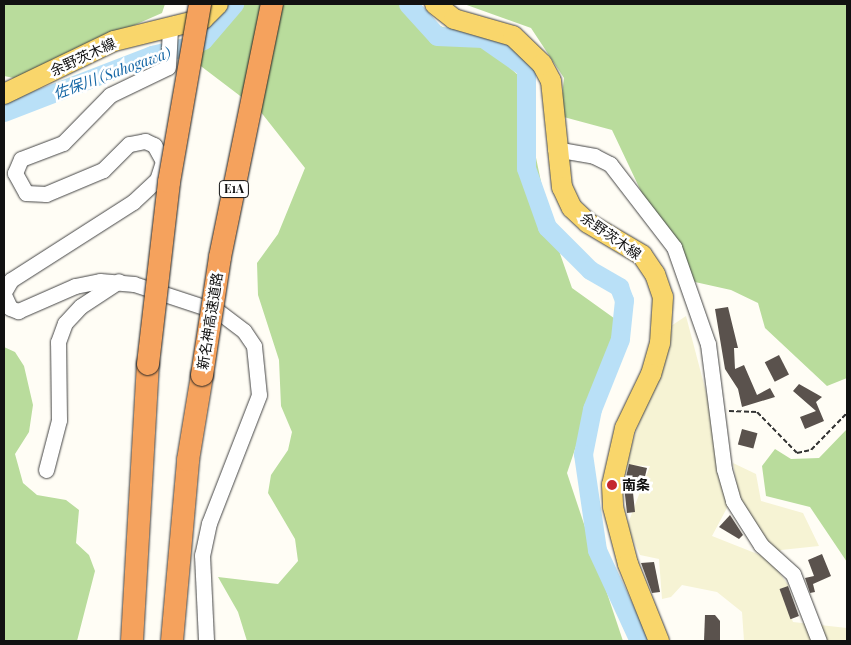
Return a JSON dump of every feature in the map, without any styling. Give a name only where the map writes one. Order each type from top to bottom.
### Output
[{"type":"highway","points":[[132,641],[148,364],[169,182],[200,4]]},
{"type":"highway","name":"新名神高速道路","points":[[173,641],[173,613],[188,460],[220,257],[272,4]]},
{"type":"main road","name":"余野茨木線","points":[[4,94],[114,41],[171,32],[203,19],[218,4]]},
{"type":"main road","name":"余野茨木線","points":[[435,4],[454,19],[513,36],[534,53],[551,81],[555,149],[562,187],[572,208],[588,223],[642,255],[663,297],[660,343],[652,374],[625,428],[612,485],[613,507],[628,564],[659,641]]},
{"type":"street","points":[[171,32],[171,62],[161,72],[110,95],[63,143],[21,159],[16,181],[35,196],[103,170],[137,141],[154,145],[163,161],[149,190],[24,271],[4,293],[10,308],[18,311],[75,286],[119,281],[220,312],[244,331],[258,362],[255,410],[212,514],[202,555],[206,641]]},
{"type":"street","points":[[555,149],[594,156],[610,164],[674,247],[708,344],[724,469],[734,501],[761,546],[793,574],[818,641]]},
{"type":"street","points":[[46,470],[59,420],[58,342],[65,323],[81,306],[119,281]]},
{"type":"path","points":[[718,415],[737,409],[757,412],[797,453],[811,450],[847,413]]},
{"type":"shaded area","points":[[686,316],[715,426],[717,471],[728,506],[712,536],[760,555],[761,533],[739,497],[733,463],[756,474],[761,501],[803,513],[819,546],[781,550],[773,564],[789,586],[780,589],[793,622],[847,628],[847,641],[744,641],[742,612],[717,592],[682,585],[671,597],[662,599],[659,559],[640,555],[627,526],[650,466],[626,465],[668,328]]},
{"type":"green space","points":[[4,4],[165,4],[162,13],[14,78],[4,76]]},
{"type":"green space","points":[[243,4],[411,4],[438,25],[484,44],[519,76],[550,225],[572,288],[618,321],[567,473],[623,641],[247,641],[238,612],[218,577],[278,584],[298,561],[295,539],[268,493],[271,475],[288,450],[292,432],[281,406],[279,360],[258,295],[257,263],[278,234],[305,168],[260,111],[181,51],[210,43]]},
{"type":"green space","points":[[464,4],[847,4],[847,378],[827,386],[765,328],[758,303],[731,290],[695,282],[647,204],[612,130],[560,116],[564,78],[531,28]]},
{"type":"green space","points":[[4,347],[15,352],[24,366],[33,405],[29,432],[15,454],[23,483],[37,495],[66,500],[79,510],[76,543],[89,555],[95,571],[77,641],[4,641]]},
{"type":"green space","points":[[847,429],[847,562],[810,507],[766,496],[762,466],[775,449],[791,459],[819,458]]},
{"type":"building","points":[[728,307],[738,348],[734,348],[735,369],[744,365],[757,395],[770,388],[775,397],[742,407],[738,389],[725,369],[715,309]]},
{"type":"building","points":[[779,355],[789,375],[775,382],[765,362]]},
{"type":"building","points":[[799,384],[822,397],[816,402],[824,421],[805,429],[800,417],[816,411],[793,391]]},
{"type":"building","points":[[742,429],[757,433],[753,449],[738,444]]},
{"type":"building","points":[[629,464],[647,468],[643,485],[632,483],[635,512],[627,513],[624,486]]},
{"type":"building","points":[[730,515],[743,535],[739,539],[719,527]]},
{"type":"building","points":[[822,554],[831,576],[813,584],[815,592],[810,593],[805,578],[814,576],[808,560]]},
{"type":"building","points":[[654,562],[660,592],[652,593],[641,563]]},
{"type":"building","points":[[788,586],[799,616],[790,619],[780,589]]},
{"type":"building","points":[[705,615],[715,615],[720,621],[720,641],[704,641]]},
{"type":"waterway","name":"佐保川 (Sahogawa)","points":[[4,112],[152,55],[193,45],[203,40],[234,4]]},
{"type":"waterway","name":"佐保川 (Sahogawa)","points":[[408,4],[437,36],[483,38],[526,68],[526,168],[547,227],[590,270],[619,287],[624,300],[620,339],[592,409],[583,454],[597,550],[639,641]]},
{"type":"place","name":"南条","points":[[612,485]]}]
